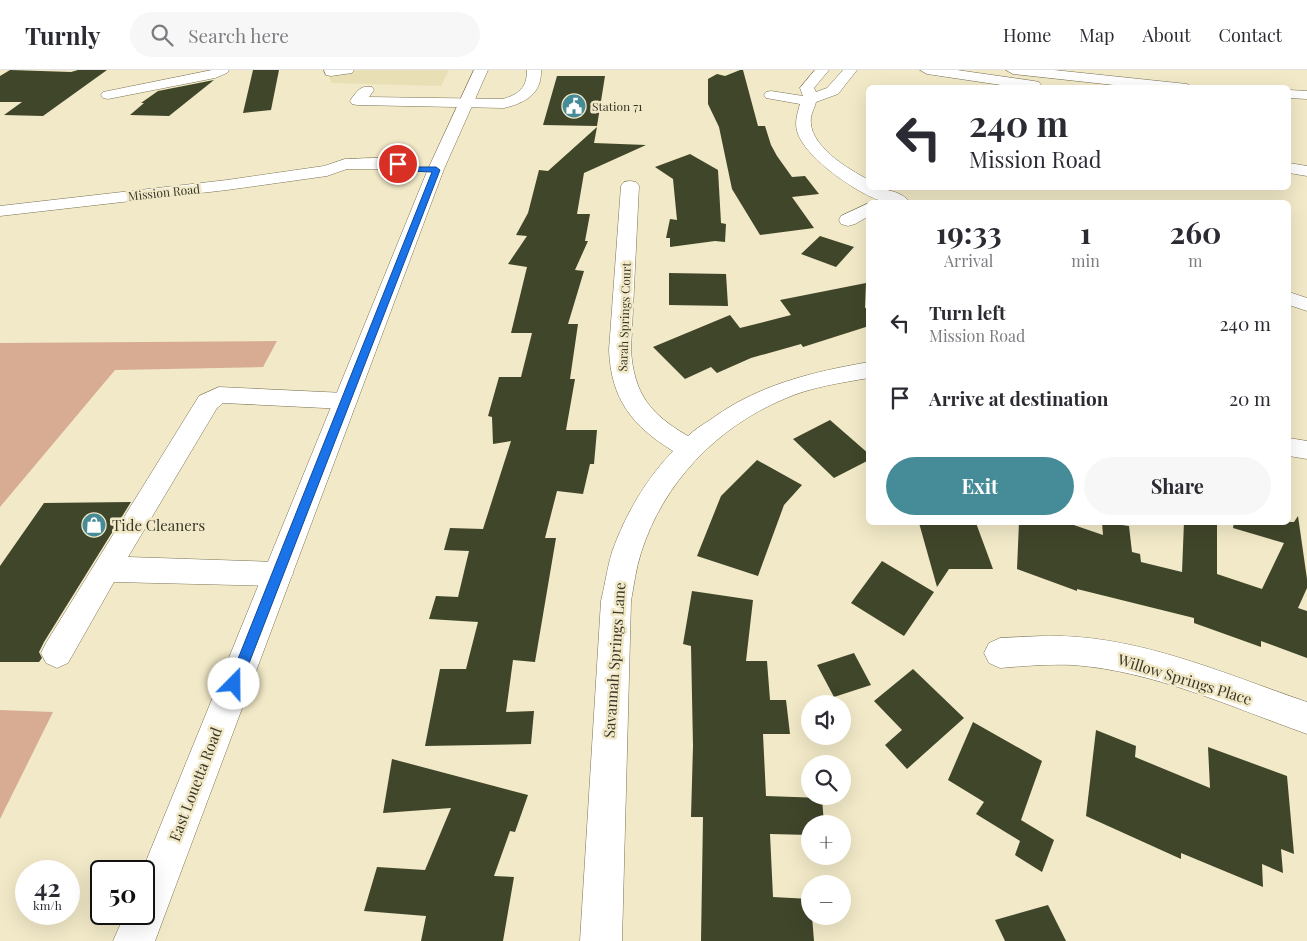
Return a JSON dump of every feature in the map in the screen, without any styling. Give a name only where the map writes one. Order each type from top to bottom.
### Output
[{"type":"street","points":[[108,94],[215,74],[222,70]]},
{"type":"street","points":[[331,70],[331,72],[347,70]]},
{"type":"street","name":"East Louetta Road","points":[[134,941],[436,170],[481,70]]},
{"type":"street","points":[[367,90],[356,101],[504,104],[521,99],[529,92],[535,76],[534,70]]},
{"type":"street","points":[[927,70],[1031,85]]},
{"type":"street","points":[[1013,70],[1158,85]]},
{"type":"street","points":[[845,75],[819,73],[806,88],[810,100],[803,117],[808,138],[813,147],[856,182],[866,188]]},
{"type":"street","points":[[771,95],[810,100],[830,93],[845,75]]},
{"type":"street","points":[[1291,94],[1307,95]]},
{"type":"street","points":[[1291,108],[1307,109]]},
{"type":"street","points":[[1291,168],[1307,171]]},
{"type":"street","name":"Mission Road","points":[[0,211],[227,185],[327,171],[340,174],[392,175],[409,169],[436,170]]},
{"type":"street","name":"Sarah Springs Court","points":[[630,186],[620,350],[621,375],[628,393],[644,418],[690,449]]},
{"type":"street","points":[[870,190],[887,200]]},
{"type":"street","points":[[848,220],[866,210]]},
{"type":"street","points":[[1291,299],[1307,305]]},
{"type":"street","name":"Savannah Springs Lane","points":[[600,941],[614,625],[618,582],[629,545],[644,507],[664,478],[690,449],[732,415],[776,393],[812,380],[866,371]]},
{"type":"street","points":[[57,653],[208,402],[218,395],[346,401]]},
{"type":"street","points":[[1291,447],[1307,450]]},
{"type":"street","points":[[106,569],[278,574]]},
{"type":"street","name":"Willow Springs Place","points":[[1000,653],[1061,650],[1124,658],[1162,668],[1307,718]]},
{"type":"shaded area","points":[[326,70],[449,70],[441,86],[332,83]]},
{"type":"shaded area","points":[[277,341],[263,367],[115,370],[0,507],[0,343]]},
{"type":"shaded area","points":[[0,710],[53,712],[0,819]]},
{"type":"building","points":[[10,70],[71,72],[78,70],[107,70],[43,116],[4,115],[22,102],[0,102],[0,76]]},
{"type":"building","points":[[253,70],[279,70],[271,110],[243,113]]},
{"type":"building","points":[[743,70],[758,126],[765,126],[777,156],[792,177],[805,176],[819,194],[792,197],[814,228],[760,235],[732,189],[719,127],[708,104],[708,79],[717,74],[725,76]]},
{"type":"building","name":"Station 71","points":[[557,76],[605,76],[597,126],[543,125]]},
{"type":"building","points":[[214,80],[169,116],[130,115],[144,103],[141,103],[158,91]]},
{"type":"building","points":[[597,127],[594,143],[646,145],[584,173],[577,214],[590,214],[585,241],[588,241],[575,270],[584,271],[568,324],[578,324],[570,379],[575,379],[566,430],[597,430],[594,464],[590,464],[583,494],[557,491],[545,538],[556,538],[535,662],[513,660],[506,712],[534,711],[531,744],[425,746],[440,669],[466,669],[478,622],[429,619],[436,596],[458,597],[469,551],[444,550],[450,528],[483,529],[511,441],[493,444],[492,417],[488,416],[499,377],[521,377],[532,333],[511,333],[527,267],[508,264],[527,236],[516,235],[528,213],[539,170],[548,171]]},
{"type":"building","points":[[690,154],[718,170],[721,223],[726,224],[725,242],[715,241],[670,247],[670,238],[666,238],[670,219],[677,220],[673,179],[655,167]]},
{"type":"building","points":[[820,236],[854,247],[836,267],[801,254]]},
{"type":"building","points":[[669,273],[726,274],[728,306],[669,305]]},
{"type":"building","points":[[866,283],[866,327],[803,347],[801,344],[751,358],[717,373],[711,367],[685,379],[653,347],[730,315],[740,328],[791,315],[780,300]]},
{"type":"building","points":[[830,420],[866,451],[866,462],[834,478],[793,439]]},
{"type":"building","points":[[757,460],[802,485],[784,505],[758,576],[697,556],[721,496]]},
{"type":"building","points":[[131,502],[44,642],[39,652],[42,658],[39,662],[0,662],[0,566],[44,503]]},
{"type":"building","points":[[1298,516],[1307,579],[1307,588],[1298,608],[1307,611],[1307,658],[1261,641],[1261,647],[1194,623],[1194,618],[1077,589],[1077,591],[1017,569],[1019,525],[1074,525],[1103,535],[1102,525],[1129,526],[1132,552],[1140,554],[1141,562],[1182,572],[1184,525],[1217,525],[1217,574],[1262,589],[1284,543],[1233,528],[1234,525],[1291,525],[1291,522],[1294,522]]},
{"type":"building","points":[[920,525],[977,525],[993,569],[949,569],[937,587]]},
{"type":"building","points":[[882,561],[934,592],[904,636],[851,603]]},
{"type":"building","points":[[692,591],[753,600],[746,661],[767,661],[770,700],[786,700],[790,734],[763,734],[766,796],[801,797],[801,805],[823,805],[823,815],[801,815],[801,835],[770,834],[773,897],[801,899],[801,925],[813,925],[814,941],[701,941],[703,817],[691,817],[693,746],[691,646],[683,644]]},
{"type":"building","points":[[854,653],[871,685],[840,695],[833,695],[817,665]]},
{"type":"building","points":[[913,669],[964,718],[907,769],[885,745],[902,730],[874,701]]},
{"type":"building","points":[[973,722],[1042,761],[1021,820],[1054,840],[1042,872],[1015,855],[1020,841],[976,814],[984,802],[948,780]]},
{"type":"building","points":[[1096,730],[1136,746],[1135,757],[1210,788],[1208,747],[1287,776],[1294,854],[1281,849],[1283,873],[1262,864],[1263,887],[1181,853],[1181,859],[1086,816]]},
{"type":"building","points":[[392,759],[528,795],[515,832],[510,831],[494,876],[514,877],[503,941],[421,941],[426,916],[364,911],[377,867],[425,870],[451,808],[383,813]]},
{"type":"building","points":[[1048,905],[1066,941],[1005,941],[995,920]]},
{"type":"place","name":"Station 71","points":[[574,106]]},
{"type":"place","name":"Tide Cleaners","points":[[94,525]]},
{"type":"route","points":[[234,684],[436,170],[409,169],[398,164]]}]
